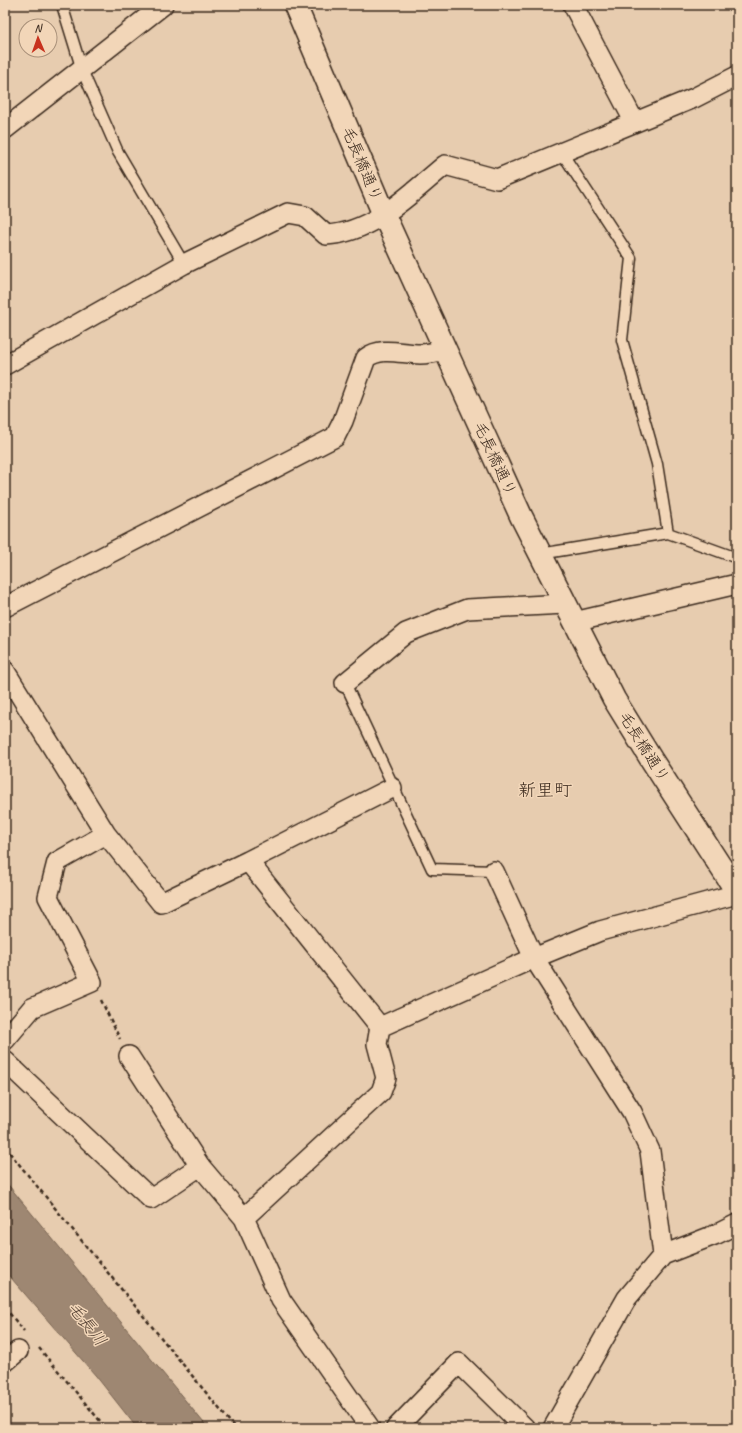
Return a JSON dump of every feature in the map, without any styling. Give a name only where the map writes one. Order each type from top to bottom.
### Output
[{"type":"street","points":[[5,129],[163,5]]},
{"type":"street","name":"毛長橋通り","points":[[295,5],[384,215],[540,554],[614,699],[737,893]]},
{"type":"street","points":[[573,5],[634,121]]},
{"type":"street","points":[[5,365],[184,264],[288,213],[305,216],[326,235],[341,234],[384,215],[445,165],[496,179],[634,121],[694,98],[737,76]]},
{"type":"street","points":[[5,607],[335,436],[343,421],[366,358],[372,353],[382,351],[421,354],[445,350]]},
{"type":"street","points":[[345,683],[406,633],[467,609],[570,613],[737,584]]},
{"type":"street","points":[[5,671],[106,834],[161,902],[248,861],[392,788]]},
{"type":"street","points":[[5,1040],[32,1008],[92,982],[48,897],[57,862],[106,834]]},
{"type":"street","points":[[244,1218],[381,1092],[386,1078],[377,1044],[380,1026],[248,861]]},
{"type":"street","points":[[494,871],[534,958],[632,1112],[650,1151],[663,1255]]},
{"type":"street","points":[[380,1026],[534,958],[600,931],[737,893]]},
{"type":"street","points":[[129,1056],[200,1166],[244,1218],[281,1300],[370,1428]]},
{"type":"street","points":[[5,1061],[151,1199],[200,1166]]},
{"type":"street","points":[[552,1428],[627,1298],[663,1255],[717,1234],[737,1224]]},
{"type":"street","points":[[396,1428],[459,1363],[525,1428]]},
{"type":"lane","points":[[62,5],[82,70],[118,152],[184,264]]},
{"type":"lane","points":[[562,152],[632,258],[622,340],[657,464],[668,533]]},
{"type":"lane","points":[[540,554],[668,533],[737,558]]},
{"type":"lane","points":[[345,683],[392,788],[432,869],[494,871]]},
{"type":"path","points":[[92,982],[129,1056]]},
{"type":"path","points":[[5,1147],[235,1428]]},
{"type":"path","points":[[5,1308],[27,1334]]},
{"type":"path","points":[[37,1346],[106,1428]]},
{"type":"water","name":"毛長川","points":[[5,1181],[208,1428],[137,1428],[96,1376],[5,1271]]},
{"type":"district","name":"新里町","points":[[545,790]]}]
